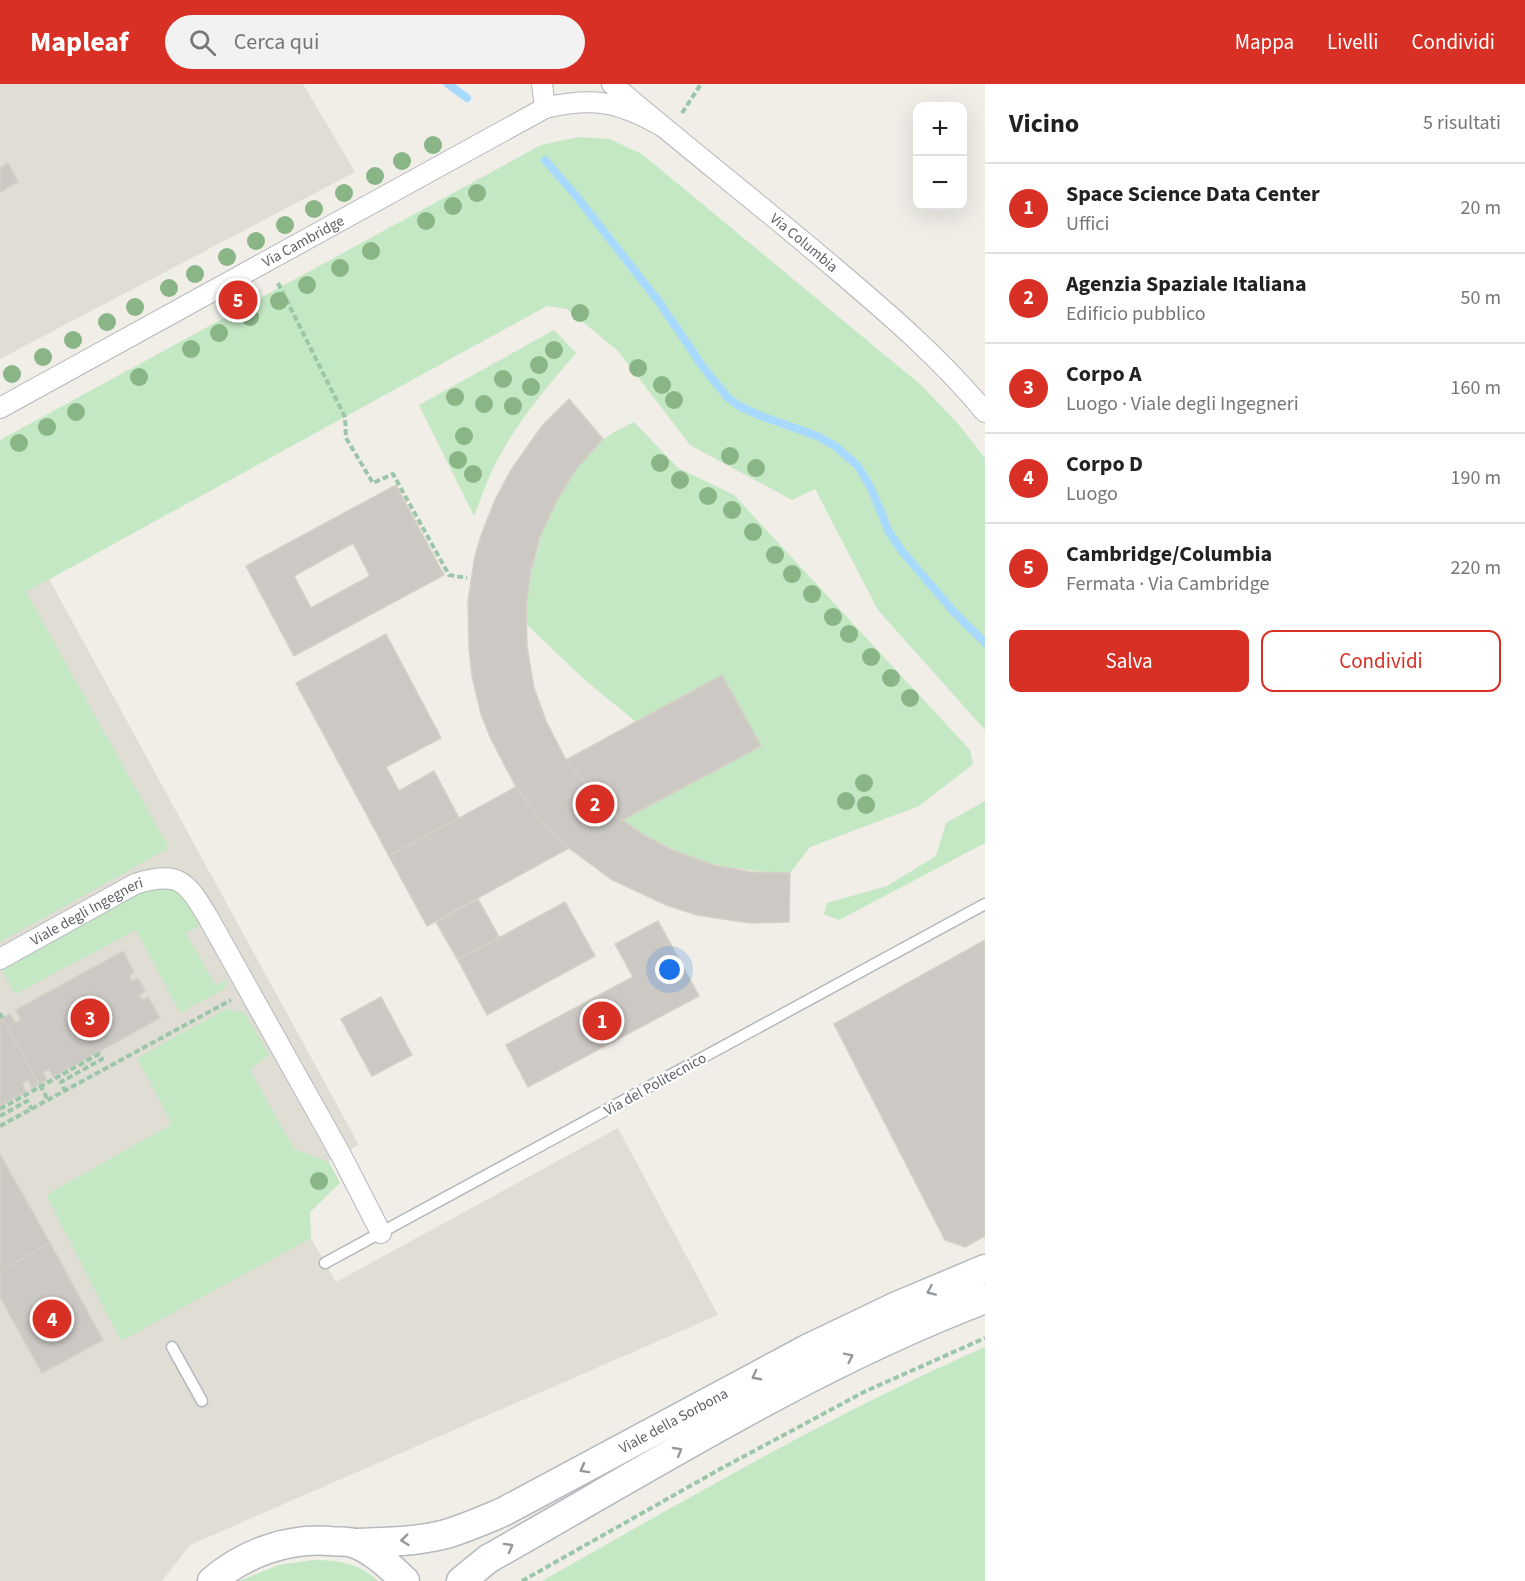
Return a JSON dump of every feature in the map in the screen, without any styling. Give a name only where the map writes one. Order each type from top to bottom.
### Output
[{"type":"street","points":[[542,84],[545,108]]},
{"type":"street","name":"Via Columbia","points":[[612,84],[889,314],[939,361],[985,412]]},
{"type":"street","name":"Via Cambridge","points":[[0,408],[545,108],[579,103],[607,103],[628,108],[663,128]]},
{"type":"street","name":"Viale degli Ingegneri","points":[[0,959],[135,884],[155,878],[177,879],[187,885],[195,896],[249,990]]},
{"type":"street","points":[[249,990],[341,1155],[381,1233]]},
{"type":"street","name":"Viale della Sorbona","points":[[212,1581],[240,1562],[272,1546],[305,1541],[353,1543],[406,1540],[444,1534],[474,1525],[503,1512],[807,1349],[897,1306],[985,1269]]},
{"type":"street","name":"Viale della Sorbona","points":[[461,1581],[488,1559],[795,1385],[883,1341],[985,1299]]},
{"type":"street","points":[[353,1543],[394,1569],[405,1581]]},
{"type":"lane","name":"Via del Politecnico","points":[[325,1263],[985,904]]},
{"type":"lane","points":[[172,1347],[202,1401]]},
{"type":"path","points":[[663,128],[681,114],[701,84]]},
{"type":"path","points":[[278,283],[345,417],[346,438],[374,483],[393,474],[449,575],[467,578]]},
{"type":"path","points":[[0,1126],[249,990]]},
{"type":"path","points":[[0,1109],[99,1054],[102,1059],[61,1082],[65,1091]]},
{"type":"path","points":[[40,1086],[48,1100]]},
{"type":"path","points":[[0,1116],[27,1101],[32,1109]]},
{"type":"path","points":[[522,1581],[722,1468],[866,1391],[985,1338]]},
{"type":"shaded area","points":[[0,84],[303,84],[355,172],[0,359]]},
{"type":"shaded area","points":[[2,493],[359,1145],[306,1174],[311,1238],[336,1282],[618,1128],[718,1315],[190,1545],[162,1581],[0,1581],[0,494]]},
{"type":"green space","points":[[578,137],[609,139],[642,154],[921,385],[959,425],[985,458],[985,730],[878,610],[815,489],[792,500],[690,445],[618,351],[567,309],[547,306],[26,592],[169,848],[0,942],[0,440],[541,145]]},
{"type":"green space","points":[[554,330],[576,353],[535,403],[507,443],[492,471],[474,516],[419,405]]},
{"type":"green space","points":[[634,422],[678,468],[734,495],[970,750],[973,764],[919,806],[810,847],[790,873],[722,866],[702,860],[663,844],[622,820],[636,722],[585,680],[525,623],[531,573],[537,548],[556,501],[584,459],[602,441]]},
{"type":"green space","points":[[985,801],[985,843],[839,920],[824,914],[827,903],[887,886],[936,856],[946,823]]},
{"type":"green space","points":[[168,887],[182,893],[202,924],[186,933],[215,985],[228,979],[223,990],[180,1013],[136,930],[15,994],[1,969],[140,890]]},
{"type":"green space","points":[[226,1009],[245,1013],[269,1054],[250,1070],[294,1149],[329,1162],[340,1183],[310,1212],[311,1238],[121,1341],[46,1195],[172,1124],[137,1058]]},
{"type":"green space","points":[[985,1347],[985,1581],[542,1581],[816,1429]]},
{"type":"green space","points":[[313,1560],[356,1566],[378,1581],[239,1581],[279,1565]]},
{"type":"building","points":[[8,163],[18,182],[0,192],[0,168]]},
{"type":"building","points":[[569,399],[603,439],[577,468],[557,500],[540,537],[531,571],[526,605],[527,647],[534,688],[546,721],[566,760],[586,785],[622,820],[644,835],[672,850],[714,865],[751,872],[790,873],[789,922],[750,923],[697,915],[666,905],[611,879],[569,848],[540,819],[516,787],[491,739],[481,714],[472,676],[469,649],[468,601],[475,556],[495,500],[511,470],[542,426]]},
{"type":"building","points":[[396,485],[444,575],[294,656],[246,566]],"holes":[[[353,543],[370,576],[311,608],[294,576]]]},
{"type":"building","points":[[386,634],[441,738],[386,767],[399,791],[434,771],[459,818],[389,856],[296,683]]},
{"type":"building","points":[[722,675],[761,746],[622,820],[602,803],[566,760]]},
{"type":"building","points":[[516,787],[540,819],[569,848],[427,926],[389,856]]},
{"type":"building","points":[[478,899],[499,937],[458,960],[436,922]]},
{"type":"building","points":[[565,902],[595,956],[487,1015],[458,960]]},
{"type":"building","points":[[658,921],[699,996],[528,1087],[506,1045],[633,977],[615,944]]},
{"type":"building","points":[[985,940],[985,1236],[965,1247],[945,1240],[834,1024]]},
{"type":"building","points":[[123,951],[134,972],[129,976],[132,981],[138,978],[145,991],[139,995],[143,1000],[148,997],[160,1018],[53,1077],[49,1069],[43,1072],[47,1080],[39,1084],[2,1018],[10,1014],[15,1023],[21,1020],[16,1010]]},
{"type":"building","points":[[381,997],[412,1055],[372,1076],[341,1019]]},
{"type":"building","points":[[2,1018],[39,1084],[32,1088],[28,1080],[22,1084],[26,1092],[0,1106],[0,1019]]},
{"type":"building","points":[[0,1154],[50,1243],[0,1271]]},
{"type":"building","points":[[50,1243],[103,1340],[42,1373],[0,1297],[0,1271]]},
{"type":"waterway","points":[[448,84],[467,98]]},
{"type":"waterway","points":[[545,160],[659,302],[703,367],[728,398],[761,416],[817,436],[835,446],[857,465],[871,488],[888,530],[901,550],[954,612],[985,643]]},
{"type":"place","name":"Cambridge/Columbia","points":[[238,300]]},
{"type":"place","name":"Agenzia Spaziale Italiana","points":[[595,804]]},
{"type":"place","name":"Corpo A","points":[[90,1018]]},
{"type":"place","name":"Space Science Data Center","points":[[602,1021]]},
{"type":"place","name":"Corpo D","points":[[52,1319]]}]
